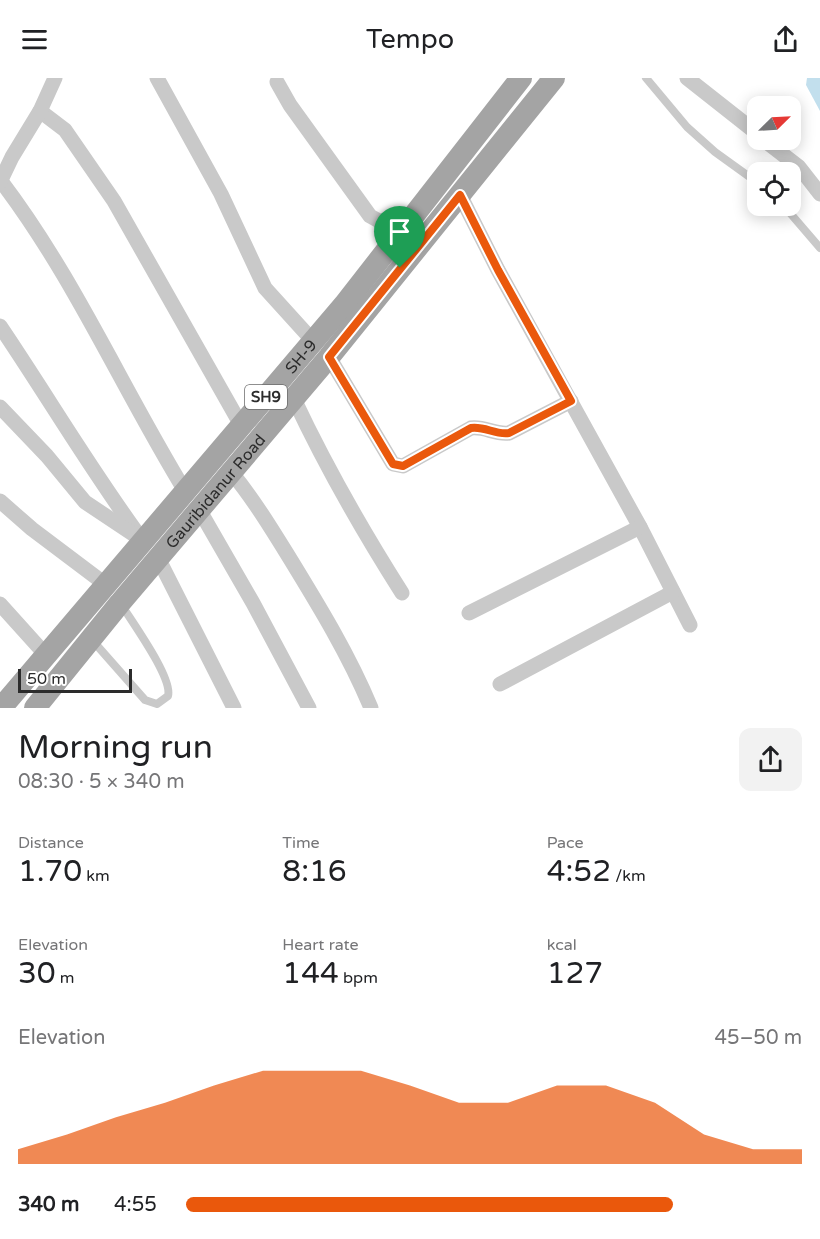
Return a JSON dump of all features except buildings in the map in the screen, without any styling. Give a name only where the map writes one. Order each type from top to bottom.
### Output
[{"type":"main road","name":"SH-9","points":[[1,708],[45,654],[82,630],[105,584],[241,425],[321,349],[401,233],[521,78]]},
{"type":"main road","name":"Gauribidanur Road","points":[[35,708],[82,630],[120,603],[232,473],[294,399],[321,349],[460,195],[554,78]]},
{"type":"street","points":[[55,78],[40,111],[0,181],[30,219],[58,264],[185,491]]},
{"type":"street","points":[[157,78],[221,194],[265,288],[321,349],[393,464],[403,466],[471,428],[481,427],[499,434],[509,433],[571,401]]},
{"type":"street","points":[[687,78],[747,125]]},
{"type":"street","points":[[277,82],[290,105],[370,216],[401,233]]},
{"type":"street","points":[[40,111],[64,130],[114,201],[241,425]]},
{"type":"street","points":[[777,150],[799,167],[820,194]]},
{"type":"street","points":[[460,195],[498,270],[640,526],[690,625]]},
{"type":"street","points":[[0,326],[143,541]]},
{"type":"street","points":[[294,399],[351,512],[402,593]]},
{"type":"street","points":[[0,407],[47,456],[86,502],[143,541]]},
{"type":"street","points":[[232,473],[250,495],[315,599],[360,681],[371,708]]},
{"type":"street","points":[[0,501],[32,529],[105,584]]},
{"type":"street","points":[[200,510],[309,708]]},
{"type":"street","points":[[469,613],[640,526]]},
{"type":"street","points":[[158,558],[234,708]]},
{"type":"street","points":[[500,684],[673,592]]},
{"type":"street","points":[[0,604],[45,654]]},
{"type":"lane","points":[[646,78],[687,127],[715,152],[747,175]]},
{"type":"lane","points":[[793,216],[820,248]]},
{"type":"lane","points":[[82,630],[145,700],[157,704],[168,696],[169,686],[163,671],[120,603]]},
{"type":"water","points":[[807,78],[820,78],[820,111],[806,85]]},
{"type":"route","points":[[460,195],[498,270],[571,401],[509,433],[499,434],[481,427],[471,428],[403,466],[393,464],[329,357],[400,268],[460,195]]}]
